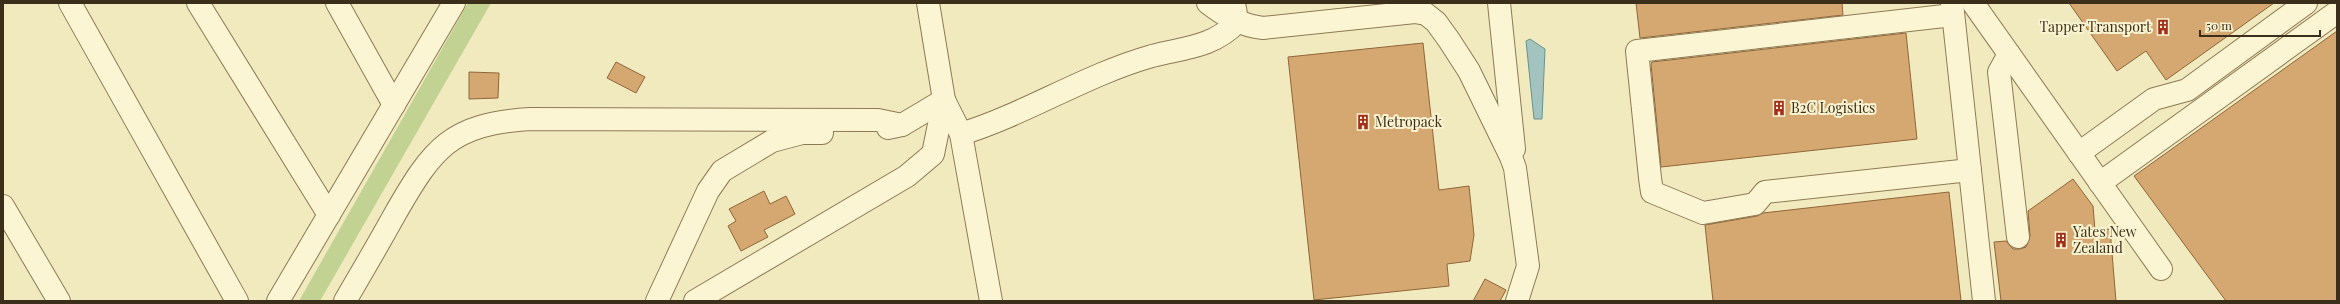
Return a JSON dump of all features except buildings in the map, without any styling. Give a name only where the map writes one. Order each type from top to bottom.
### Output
[{"type":"lane","points":[[70,3],[237,301]]},
{"type":"lane","points":[[198,3],[329,215]]},
{"type":"lane","points":[[336,3],[394,105]]},
{"type":"lane","points":[[278,301],[454,3]]},
{"type":"lane","points":[[928,3],[944,100],[960,134],[991,301]]},
{"type":"lane","points":[[1208,3],[1235,12],[1252,27],[1263,28],[1415,12],[1426,14],[1436,22],[1469,71],[1505,142],[1516,174]]},
{"type":"lane","points":[[1499,3],[1516,174],[1528,266],[1517,301]]},
{"type":"lane","points":[[1973,3],[2161,269]]},
{"type":"lane","points":[[2079,153],[2154,99],[2187,90],[2306,3]]},
{"type":"lane","points":[[1970,170],[1765,192],[1755,204],[1704,213],[1652,192],[1637,51],[1952,9],[1970,170],[1984,301]]},
{"type":"lane","points":[[960,134],[994,122],[1112,69],[1152,56],[1210,42],[1224,34],[1235,12]]},
{"type":"lane","points":[[2100,183],[2337,12]]},
{"type":"lane","points":[[2009,54],[1999,72],[2018,237]]},
{"type":"lane","points":[[657,301],[708,191],[722,171],[772,141],[802,133],[844,133],[884,129],[902,125],[944,100]]},
{"type":"lane","points":[[695,301],[907,176],[933,154],[944,100]]},
{"type":"lane","points":[[346,301],[416,178],[430,157],[456,137],[484,125],[509,121],[546,119],[878,120],[902,125]]},
{"type":"lane","points":[[3,206],[59,301]]},
{"type":"green space","points":[[468,3],[491,3],[320,301],[299,301]]},
{"type":"water","points":[[1530,39],[1545,49],[1542,119],[1534,119],[1526,41]]},
{"type":"place","name":"Tapper Transport","points":[[2163,27]]},
{"type":"place","name":"B2C Logistics","points":[[1779,108]]},
{"type":"place","name":"Metropack","points":[[1363,122]]},
{"type":"place","name":"Yates New Zealand","points":[[2061,240]]}]
